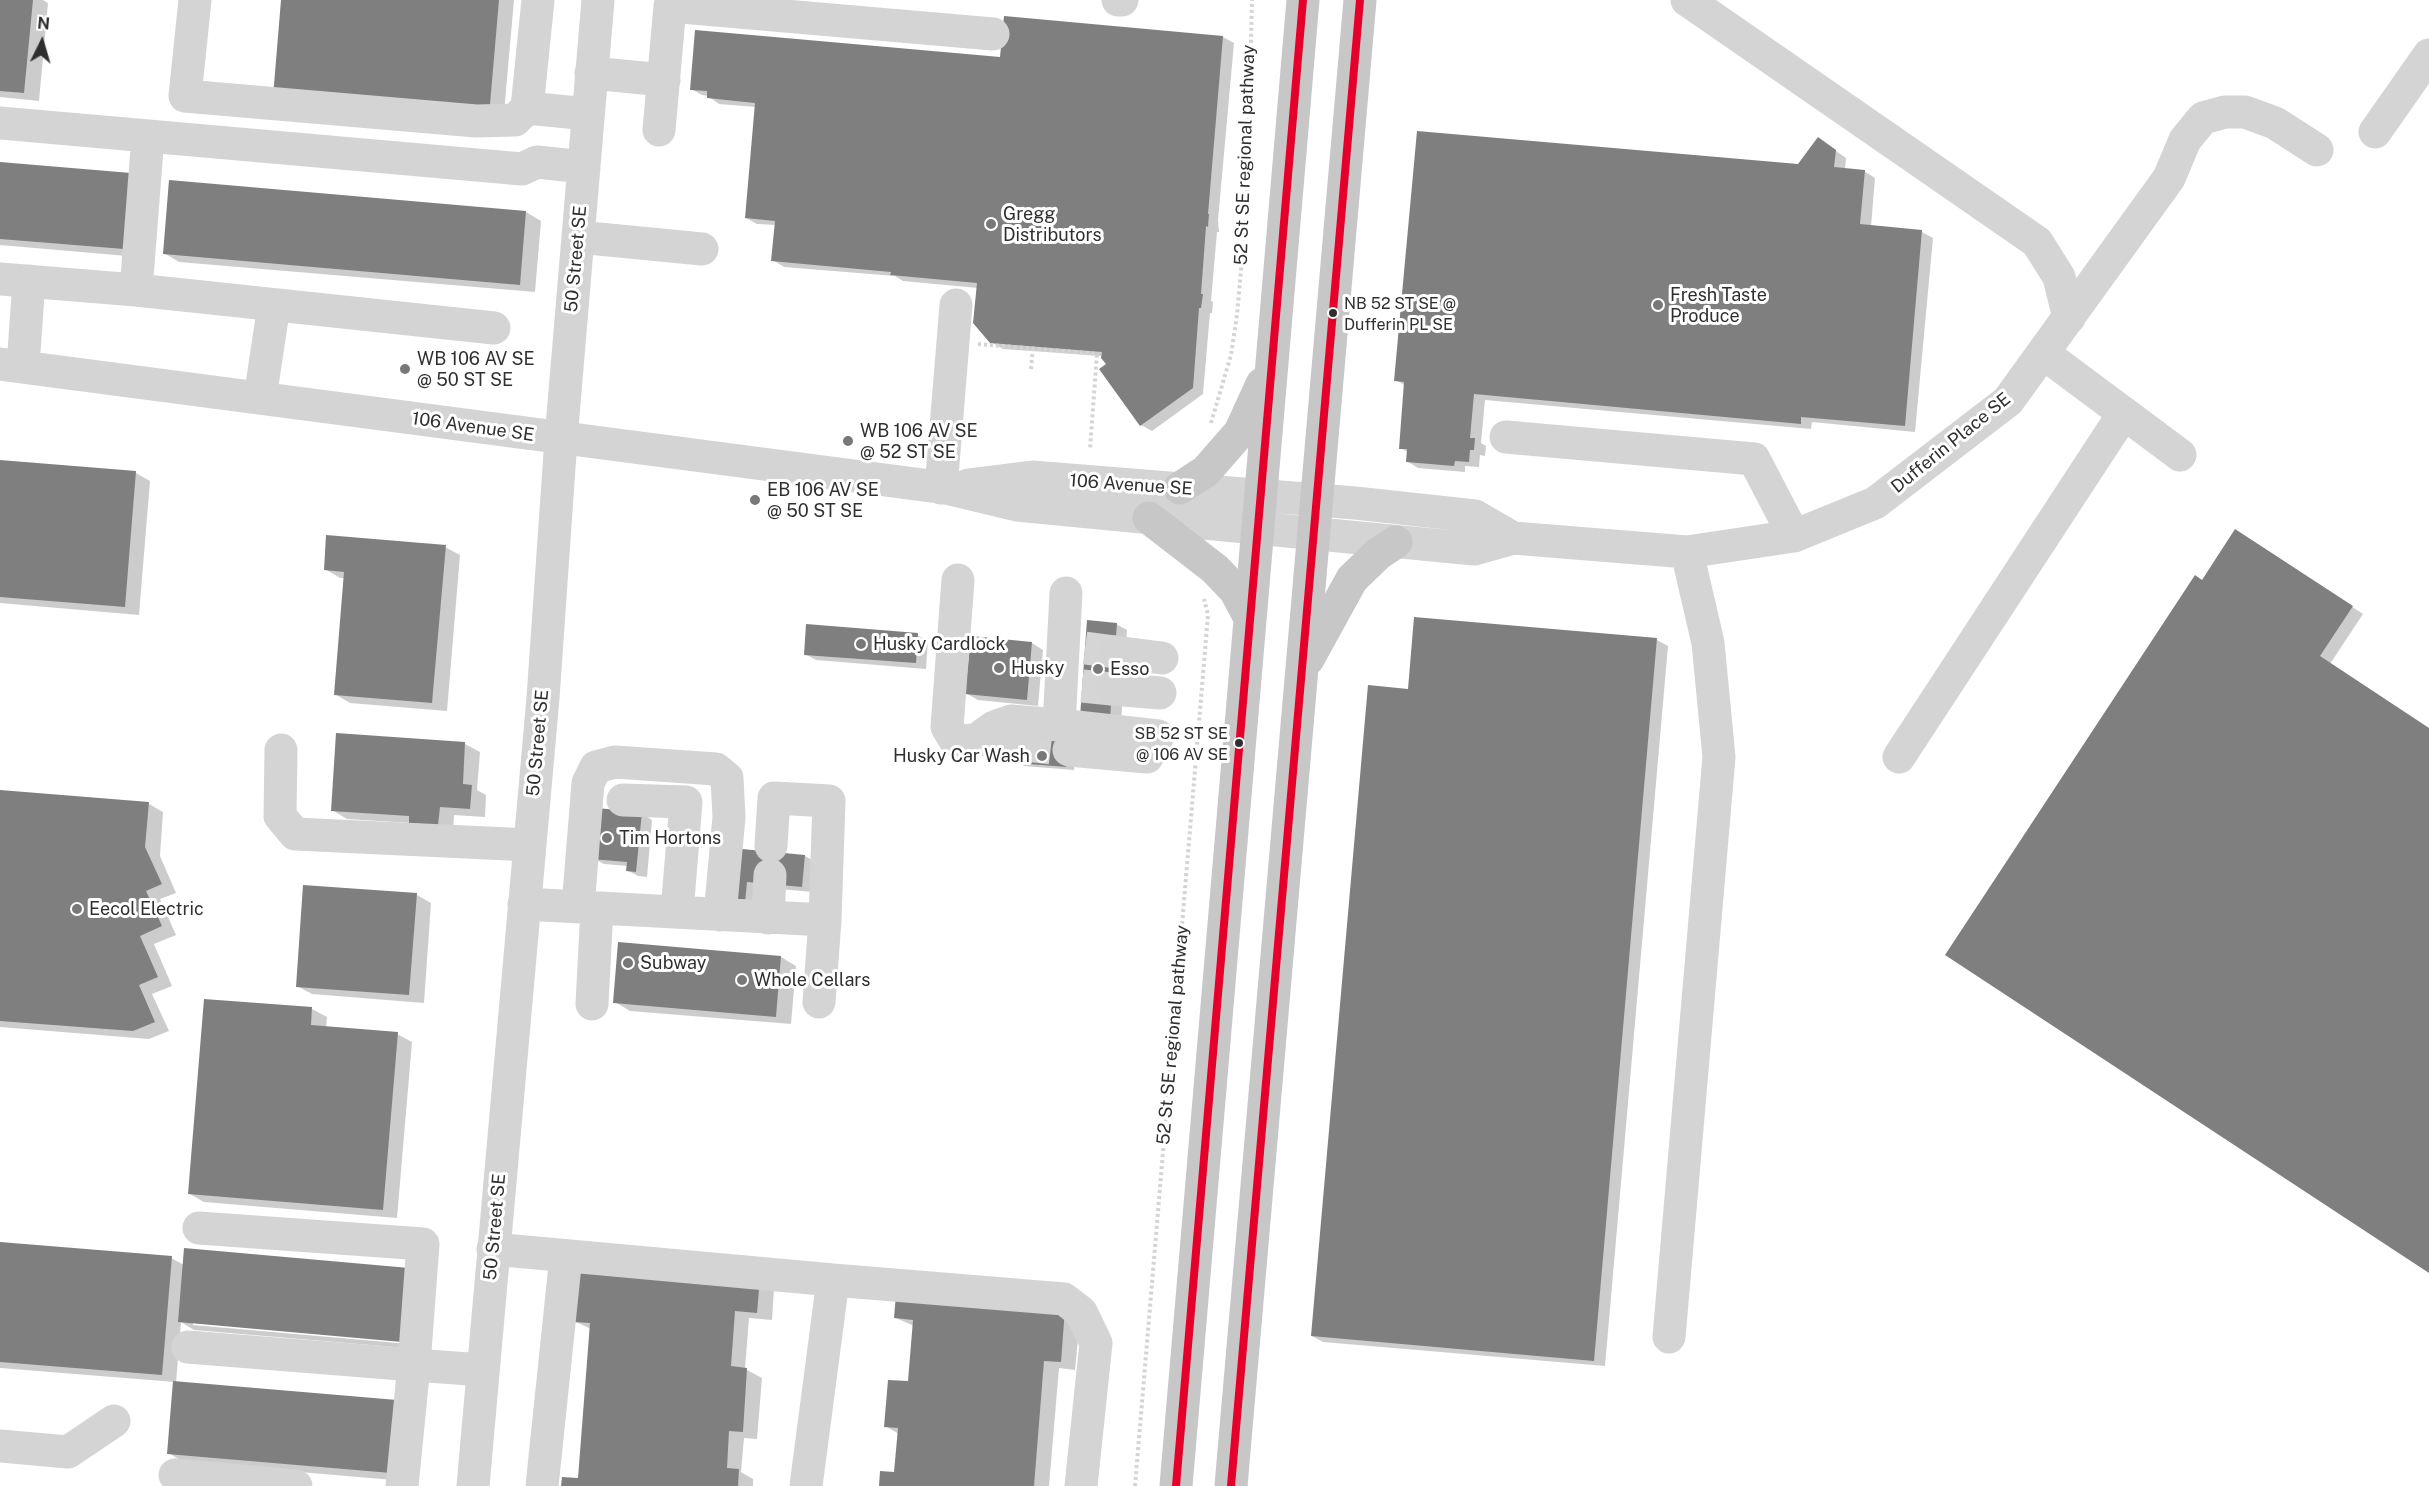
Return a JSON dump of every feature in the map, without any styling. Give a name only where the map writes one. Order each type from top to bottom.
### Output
[{"type":"main road","points":[[1176,1486],[1303,0]]},
{"type":"main road","points":[[1231,1486],[1360,0]]},
{"type":"main road","points":[[1180,488],[1206,471],[1240,432],[1272,361]]},
{"type":"main road","points":[[1149,518],[1215,569],[1235,590],[1250,618]]},
{"type":"main road","points":[[1302,671],[1352,579],[1378,554],[1396,542]]},
{"type":"street","points":[[195,0],[185,96],[476,121],[515,120],[527,108],[538,0]]},
{"type":"street","name":"50 Street SE","points":[[473,1486],[543,698],[561,439],[598,0]]},
{"type":"street","points":[[1687,0],[2037,242],[2059,277],[2069,318]]},
{"type":"street","points":[[659,130],[670,6],[993,34]]},
{"type":"street","points":[[2374,132],[2429,55]]},
{"type":"street","points":[[591,73],[664,80]]},
{"type":"street","points":[[527,108],[588,114]]},
{"type":"street","name":"Dufferin Place SE","points":[[1313,533],[1474,549],[1513,538],[1687,552],[1794,536],[1875,503],[2008,401],[2169,178],[2185,140],[2203,118],[2225,112],[2245,112],[2275,123],[2317,150]]},
{"type":"street","points":[[0,123],[522,169],[537,162],[584,167]]},
{"type":"street","points":[[136,290],[148,136]]},
{"type":"street","points":[[578,237],[702,249]]},
{"type":"street","points":[[11,365],[15,280],[136,290],[494,328]]},
{"type":"street","points":[[260,398],[274,305]]},
{"type":"street","points":[[943,488],[956,305]]},
{"type":"street","points":[[2043,353],[2180,455]]},
{"type":"street","name":"106 Avenue SE","points":[[11,365],[943,488],[1017,505],[1313,533]]},
{"type":"street","points":[[1899,757],[2124,413]]},
{"type":"street","points":[[1506,437],[1754,459],[1794,536]]},
{"type":"street","name":"106 Avenue SE","points":[[943,488],[1032,477],[1316,500]]},
{"type":"street","name":"Dufferin Place SE","points":[[1316,500],[1475,516],[1513,538]]},
{"type":"street","points":[[1669,1337],[1719,757],[1708,644],[1687,552]]},
{"type":"street","points":[[958,580],[947,727],[955,740],[978,739],[1017,744]]},
{"type":"street","points":[[1064,737],[1085,686],[1088,648],[1066,593]]},
{"type":"street","points":[[1088,648],[1162,658]]},
{"type":"street","points":[[1085,686],[1160,693]]},
{"type":"street","points":[[978,739],[994,727],[1011,721],[1064,737],[1152,746]]},
{"type":"street","points":[[281,750],[280,816],[294,834],[530,845]]},
{"type":"street","points":[[592,1004],[588,908],[588,783],[596,767],[615,762],[716,769],[727,778],[729,817],[720,915]]},
{"type":"street","points":[[768,918],[774,798],[829,801],[825,920],[819,1002]]},
{"type":"street","points":[[623,800],[686,802],[677,912]]},
{"type":"street","points":[[524,904],[825,920]]},
{"type":"street","points":[[199,1228],[423,1244],[402,1486]]},
{"type":"street","points":[[494,1250],[1065,1299],[1081,1312],[1096,1343],[1081,1486]]},
{"type":"street","points":[[542,1486],[566,1256]]},
{"type":"street","points":[[806,1486],[833,1280]]},
{"type":"street","points":[[188,1347],[483,1370]]},
{"type":"street","points":[[0,1446],[68,1452],[114,1421]]},
{"type":"street","points":[[176,1474],[296,1486]]},
{"type":"path","name":"52 St SE regional pathway","points":[[1206,431],[1219,400],[1231,355],[1237,315],[1247,203],[1252,0]]},
{"type":"path","points":[[974,343],[1097,354],[1089,450]]},
{"type":"path","points":[[1031,369],[1033,348]]},
{"type":"path","name":"52 St SE regional pathway","points":[[1135,1486],[1208,615],[1202,593]]},
{"type":"building","points":[[0,0],[33,0],[24,93],[0,91]]},
{"type":"building","points":[[281,0],[499,0],[489,116],[273,97]]},
{"type":"building","name":"Gregg Distributors","points":[[1004,16],[1223,36],[1208,227],[1206,226],[1201,294],[1203,294],[1201,308],[1199,308],[1193,388],[1140,426],[1099,369],[1106,364],[1101,358],[1102,352],[990,343],[973,323],[977,283],[890,275],[891,272],[771,261],[775,221],[745,218],[755,103],[707,98],[707,91],[690,90],[695,30],[1000,57]]},
{"type":"building","name":"Fresh Taste Produce","points":[[1417,131],[1798,164],[1818,137],[1836,150],[1834,167],[1865,170],[1860,224],[1922,230],[1905,426],[1801,417],[1801,424],[1474,394],[1470,438],[1475,438],[1474,450],[1470,450],[1469,462],[1455,461],[1454,466],[1406,462],[1407,449],[1399,449],[1404,382],[1394,381]]},
{"type":"building","points":[[0,162],[131,173],[124,249],[0,239]]},
{"type":"building","points":[[169,180],[526,211],[520,285],[163,254]]},
{"type":"building","points":[[0,460],[136,471],[125,607],[0,597]]},
{"type":"building","points":[[2235,529],[2353,606],[2320,656],[2429,728],[2429,1273],[1945,955],[2195,575],[2202,580]]},
{"type":"building","points":[[326,535],[446,545],[432,703],[334,695],[344,572],[324,570]]},
{"type":"building","points":[[1414,617],[1657,638],[1594,1361],[1311,1336],[1368,685],[1408,689]]},
{"type":"building","name":"Esso","points":[[1087,620],[1117,623],[1110,719],[1080,717]]},
{"type":"building","name":"Husky Cardlock","points":[[806,624],[918,633],[916,663],[804,655]]},
{"type":"building","name":"Husky","points":[[971,636],[1032,642],[1027,700],[965,694]]},
{"type":"building","points":[[336,733],[465,742],[463,784],[472,785],[470,809],[440,807],[438,825],[409,823],[409,816],[331,811]]},
{"type":"building","name":"Husky Car Wash","points":[[1018,734],[1070,739],[1067,767],[1016,763]]},
{"type":"building","name":"Eecol Electric","points":[[0,790],[149,802],[145,847],[162,884],[146,891],[162,926],[140,936],[158,977],[139,985],[155,1022],[133,1031],[0,1021]]},
{"type":"building","points":[[596,808],[642,812],[636,872],[626,871],[627,862],[591,859]]},
{"type":"building","points":[[742,849],[805,855],[802,887],[747,882],[745,903],[737,902]]},
{"type":"building","points":[[303,885],[417,893],[409,995],[296,987]]},
{"type":"building","points":[[618,942],[781,956],[776,1017],[613,1003]]},
{"type":"building","points":[[204,999],[312,1007],[311,1025],[398,1032],[383,1210],[188,1194]]},
{"type":"building","points":[[0,1242],[172,1256],[162,1375],[0,1362]]},
{"type":"building","points":[[184,1248],[409,1268],[402,1342],[178,1322]]},
{"type":"building","points":[[577,1264],[760,1278],[757,1313],[735,1311],[731,1366],[747,1368],[743,1432],[729,1431],[727,1468],[739,1469],[738,1486],[561,1486],[562,1477],[578,1478],[590,1323],[573,1322]]},
{"type":"building","points":[[896,1294],[1065,1309],[1061,1362],[1044,1361],[1034,1486],[879,1486],[880,1471],[894,1472],[898,1428],[884,1427],[888,1380],[908,1381],[913,1320],[894,1318]]},
{"type":"building","points":[[173,1381],[397,1400],[391,1473],[167,1454]]},
{"type":"tunnel","points":[[1085,648],[1115,652]]},
{"type":"tunnel","points":[[1082,686],[1112,689]]},
{"type":"tunnel","points":[[1018,744],[1069,750]]},
{"type":"transit line","points":[[1176,1486],[1303,0]]},
{"type":"transit line","points":[[1231,1486],[1360,0]]},
{"type":"place","name":"Gregg Distributors","points":[[991,224]]},
{"type":"place","name":"Fresh Taste Produce","points":[[1658,305]]},
{"type":"place","name":"NB 52 ST SE @ Dufferin PL SE","points":[[1333,313]]},
{"type":"place","name":"WB 106 AV SE @ 50 ST SE","points":[[405,369]]},
{"type":"place","name":"WB 106 AV SE @ 52 ST SE","points":[[848,441]]},
{"type":"place","name":"EB 106 AV SE @ 50 ST SE","points":[[755,500]]},
{"type":"place","name":"Husky Cardlock","points":[[861,644]]},
{"type":"place","name":"Husky","points":[[999,668]]},
{"type":"place","name":"Esso","points":[[1098,669]]},
{"type":"place","name":"SB 52 ST SE @ 106 AV SE","points":[[1239,743]]},
{"type":"place","name":"Husky Car Wash","points":[[1042,756]]},
{"type":"place","name":"Tim Hortons","points":[[607,838]]},
{"type":"place","name":"Eecol Electric","points":[[77,909]]},
{"type":"place","name":"Subway","points":[[628,963]]},
{"type":"place","name":"Whole Cellars","points":[[742,980]]}]
